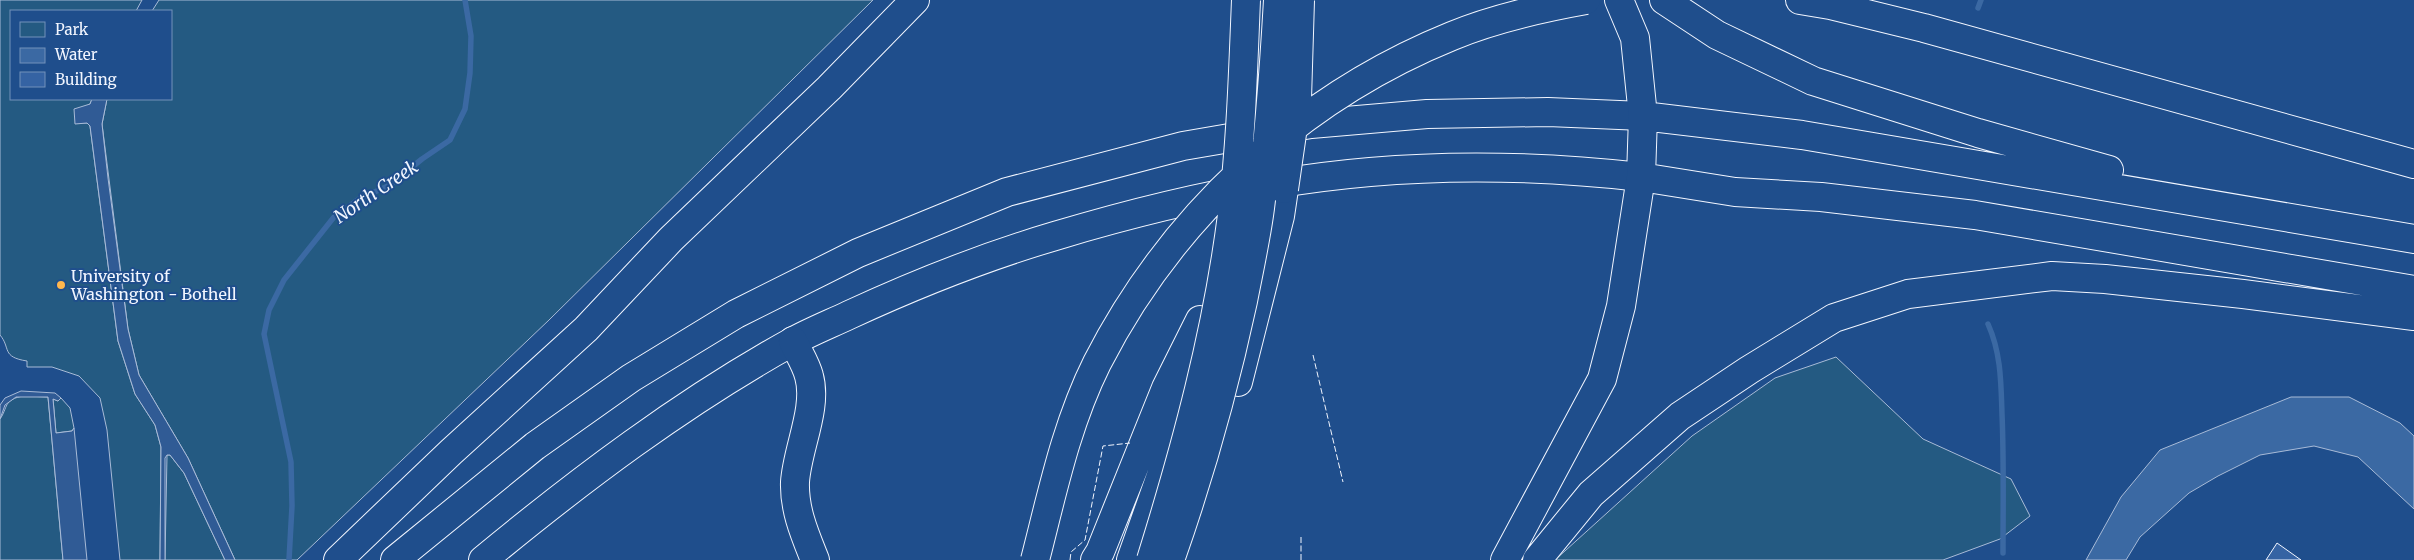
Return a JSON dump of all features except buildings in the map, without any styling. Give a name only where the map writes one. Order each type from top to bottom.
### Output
[{"type":"highway","points":[[338,560],[451,452],[586,329],[672,239],[828,88],[915,0]]},
{"type":"highway","points":[[1131,560],[1163,470],[1187,380],[1213,250],[1225,128],[1232,0]]},
{"type":"highway","points":[[1151,560],[1200,392],[1212,338],[1232,216],[1241,124],[1246,0]]},
{"type":"highway","points":[[1170,560],[1203,460],[1230,362],[1246,287],[1260,210],[1278,0]]},
{"type":"highway","points":[[1184,560],[1225,431],[1280,216],[1297,98],[1300,0]]},
{"type":"highway","points":[[1035,560],[1066,442],[1097,364],[1135,297],[1187,227],[1250,161],[1302,119],[1384,67],[1453,35],[1530,11],[1586,0]]},
{"type":"highway","points":[[1508,555],[1602,379],[1621,306],[1641,177],[1643,116],[1635,38],[1619,0]]},
{"type":"highway","points":[[1664,0],[1717,35],[1813,81],[1978,133],[2127,175],[2322,223]]},
{"type":"highway","points":[[1800,0],[1830,4],[1924,28],[2414,164]]},
{"type":"highway","points":[[394,560],[535,446],[631,378],[736,314],[858,253],[1007,192],[1182,146],[1311,124],[1427,114],[1548,112],[1643,116],[1811,136],[2414,239]]},
{"type":"highway","points":[[483,560],[531,520],[621,452],[709,392],[793,341],[913,285],[1004,251],[1132,213],[1258,186],[1370,172],[1473,167],[1641,177],[1736,192],[1821,197],[1975,215],[2414,290]]},
{"type":"highway","points":[[1537,560],[1591,494],[1680,416],[1748,370],[1834,318],[1908,294],[2052,276],[2105,279],[2243,294],[2414,316]]},
{"type":"highway","points":[[1095,560],[1132,477],[1166,388],[1200,320]]},
{"type":"highway","points":[[793,341],[809,376],[812,398],[798,453],[795,484],[800,522],[815,560]]},
{"type":"green space","points":[[0,0],[142,0],[137,10],[10,10],[10,100],[92,100],[75,123],[87,123],[90,126],[118,341],[135,394],[155,425],[161,447],[160,560],[120,560],[107,430],[100,398],[79,376],[52,367],[27,367],[27,361],[13,357],[10,354],[0,335]]},
{"type":"green space","points":[[159,0],[873,0],[549,320],[297,560],[235,560],[188,458],[139,375],[128,329],[102,124],[107,100],[172,100],[172,10],[153,10]]},
{"type":"green space","points":[[1836,357],[1923,439],[2011,479],[2030,516],[2000,539],[1943,560],[1555,560],[1692,436],[1775,378]]},
{"type":"green space","points":[[17,397],[48,397],[63,560],[0,560],[0,419],[9,402]]},
{"type":"green space","points":[[61,398],[70,408],[74,428],[72,431],[56,433],[53,399],[58,401]]},
{"type":"green space","points":[[167,455],[170,455],[184,473],[225,560],[165,560]]},
{"type":"shaded area","points":[[92,100],[107,100],[102,124],[108,178],[128,329],[139,375],[188,458],[235,560],[225,560],[184,473],[170,455],[167,455],[165,458],[165,560],[160,560],[161,447],[155,425],[135,394],[118,341],[90,126],[87,123],[75,124],[74,109],[90,104]]},
{"type":"shaded area","points":[[21,391],[55,393],[61,398],[58,401],[53,399],[56,433],[72,431],[74,428],[87,560],[63,560],[48,397],[16,397],[5,405],[0,419],[0,405],[5,398]]},
{"type":"water","points":[[2291,397],[2349,397],[2400,423],[2414,436],[2414,509],[2358,457],[2314,446],[2260,455],[2189,493],[2140,537],[2126,560],[2086,560],[2121,497],[2160,450]]},
{"type":"waterway","name":"North Creek","points":[[289,560],[292,506],[291,462],[264,334],[269,310],[284,280],[334,217],[359,199],[390,185],[422,159],[450,140],[465,109],[470,73],[471,36],[465,0]]},
{"type":"waterway","points":[[1978,8],[1981,0]]},
{"type":"waterway","points":[[1988,324],[1996,346],[2001,379],[2003,553]]},
{"type":"fence","points":[[1313,355],[1343,482]]},
{"type":"fence","points":[[1070,560],[1071,552],[1085,540],[1103,446],[1130,443]]},
{"type":"fence","points":[[1301,537],[1301,560]]},
{"type":"place","name":"University of Washington - Bothell","points":[[61,285]]}]
